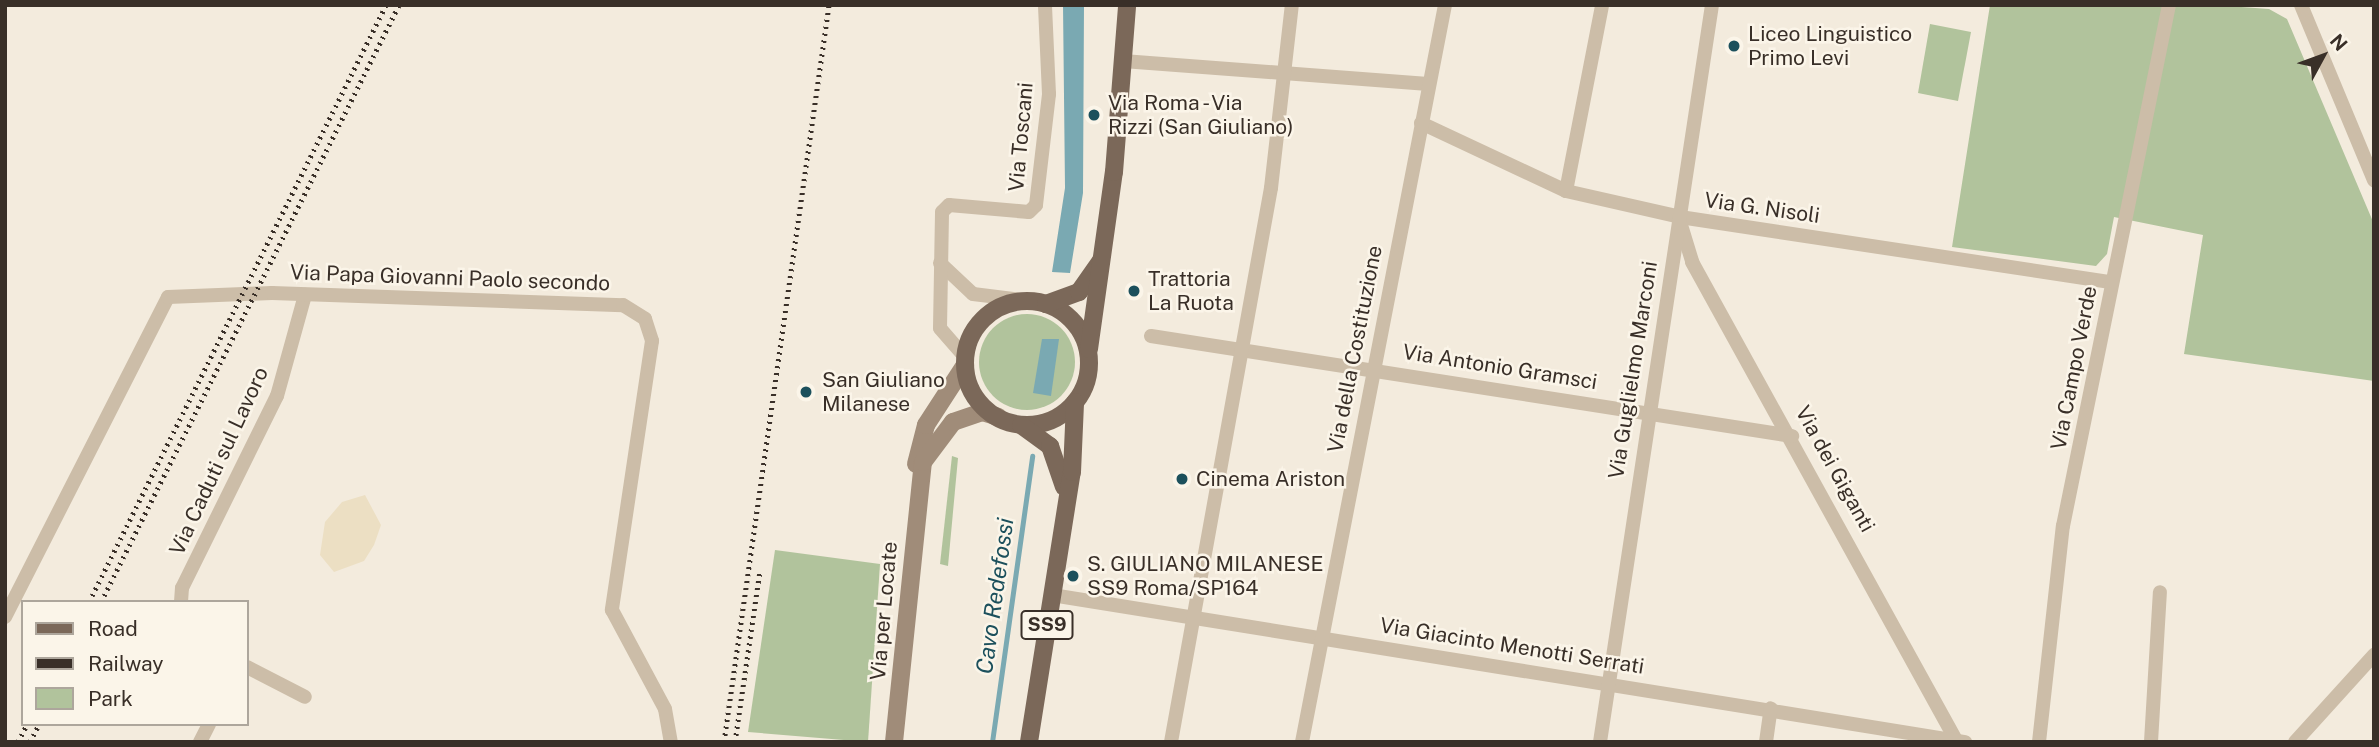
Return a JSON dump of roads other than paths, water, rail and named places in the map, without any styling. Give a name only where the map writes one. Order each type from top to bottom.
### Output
[{"type":"main road","points":[[1103,252],[1084,288],[1063,302],[1038,303],[988,315],[965,361],[973,393],[998,417],[1021,425],[1051,420],[1075,402],[1089,359],[1103,252],[1127,5]]},
{"type":"main road","points":[[1038,303],[1076,324],[1089,359]]},
{"type":"main road","name":"Via per Locate","points":[[894,742],[922,433],[965,361]]},
{"type":"main road","name":"SS9","points":[[1029,742],[1065,508],[1075,402]]},
{"type":"main road","name":"Via per Locate","points":[[918,485],[928,450],[944,429],[976,413],[998,417]]},
{"type":"main road","name":"SS9","points":[[1021,425],[1057,457],[1065,508]]},
{"type":"street","name":"Via Toscani","points":[[940,263],[946,206],[1035,208],[1049,94],[1045,5]]},
{"type":"street","points":[[1171,742],[1242,346],[1286,75],[1292,5]]},
{"type":"street","name":"Via della Costituzione","points":[[1302,742],[1320,636],[1445,5]]},
{"type":"street","points":[[1566,191],[1602,5]]},
{"type":"street","name":"Via Guglielmo Marconi","points":[[1600,742],[1647,411],[1712,5]]},
{"type":"street","name":"Via Campo Verde","points":[[2039,742],[2063,526],[2169,5]]},
{"type":"street","points":[[2301,5],[2374,180]]},
{"type":"street","points":[[1123,61],[1428,84]]},
{"type":"street","name":"Via G. Nisoli","points":[[1421,123],[1566,191],[1679,217],[2112,282]]},
{"type":"street","name":"Via dei Giganti","points":[[1679,217],[1692,262],[1792,436],[1959,740]]},
{"type":"street","points":[[940,263],[973,294],[1038,303]]},
{"type":"street","points":[[940,263],[940,328],[965,361]]},
{"type":"street","name":"Via Papa Giovanni Paolo secondo","points":[[5,617],[164,300],[188,292],[623,306],[645,319],[652,341],[612,610],[665,709],[671,742]]},
{"type":"street","name":"Via Caduti sul Lavoro","points":[[181,600],[182,588],[277,396],[305,295]]},
{"type":"street","name":"Via Antonio Gramsci","points":[[1151,336],[1242,346],[1792,436]]},
{"type":"street","points":[[2151,742],[2160,592]]},
{"type":"street","name":"Via Giacinto Menotti Serrati","points":[[1052,595],[1193,613],[1959,740]]},
{"type":"street","points":[[2295,742],[2374,655]]},
{"type":"street","points":[[248,668],[305,697]]},
{"type":"street","points":[[1766,742],[1771,708]]},
{"type":"street","points":[[200,742],[208,726]]},
{"type":"water","points":[[1063,5],[1084,5],[1083,193],[1070,273],[1052,272],[1065,188]]},
{"type":"water","points":[[1042,339],[1059,339],[1051,396],[1033,393]]},
{"type":"waterway","name":"Cavo Redefossi","points":[[992,742],[1032,456]]},
{"type":"railway","points":[[90,600],[386,5]]},
{"type":"railway","points":[[102,600],[399,5]]},
{"type":"railway","points":[[724,742],[829,5]]},
{"type":"railway","points":[[735,742],[760,570]]},
{"type":"railway","points":[[18,742],[26,726]]},
{"type":"railway","points":[[30,742],[38,726]]},
{"type":"place","name":"Liceo Linguistico Primo Levi","points":[[1734,46]]},
{"type":"place","name":"Via Roma - Via Rizzi (San Giuliano)","points":[[1094,115]]},
{"type":"place","name":"Trattoria La Ruota","points":[[1134,291]]},
{"type":"place","name":"San Giuliano Milanese","points":[[806,392]]},
{"type":"place","name":"Cinema Ariston","points":[[1182,479]]},
{"type":"place","name":"S. GIULIANO MILANESE SS9 Roma/SP164","points":[[1073,576]]}]
